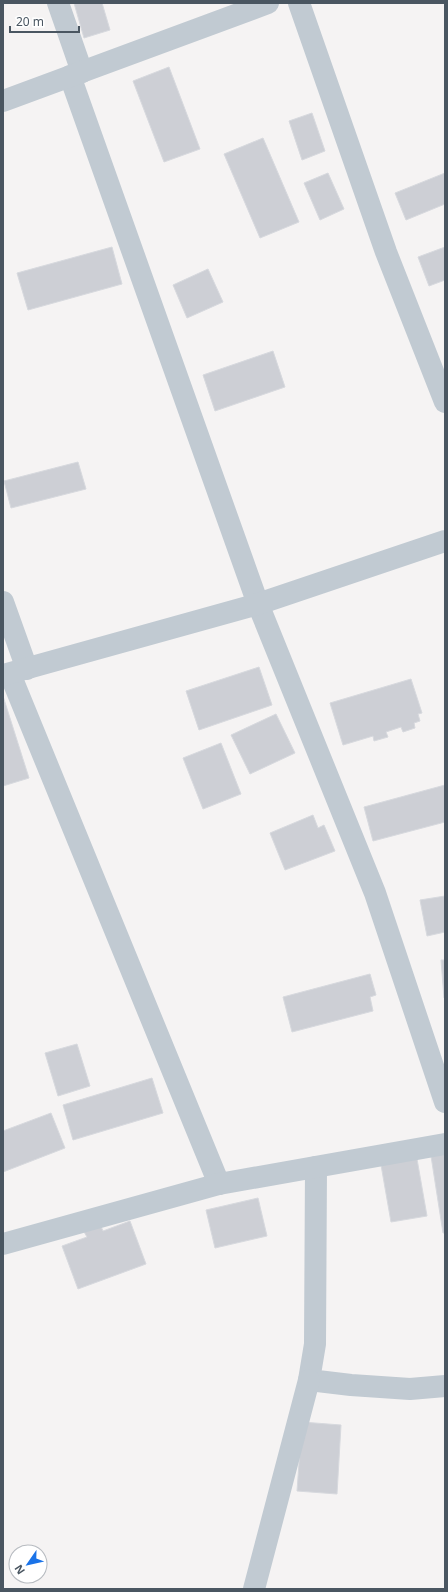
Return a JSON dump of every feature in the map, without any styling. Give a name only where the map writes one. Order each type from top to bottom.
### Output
[{"type":"street","points":[[58,3],[76,74],[258,604],[375,893],[445,1102]]},
{"type":"street","points":[[3,101],[268,3]]},
{"type":"street","points":[[299,3],[386,252],[445,402]]},
{"type":"street","points":[[14,673],[258,604],[445,541]]},
{"type":"street","points":[[3,602],[14,673],[219,1184]]},
{"type":"street","points":[[3,1244],[219,1184],[445,1144]]},
{"type":"street","points":[[254,1589],[309,1380],[315,1344],[316,1167]]},
{"type":"street","points":[[309,1380],[410,1389],[445,1386]]},
{"type":"building","points":[[74,3],[102,3],[110,30],[84,38]]},
{"type":"building","points":[[169,67],[200,149],[164,162],[133,81]]},
{"type":"building","points":[[312,113],[325,151],[302,160],[289,121]]},
{"type":"building","points":[[263,138],[299,222],[260,238],[224,154]]},
{"type":"building","points":[[328,173],[344,209],[320,220],[304,183]]},
{"type":"building","points":[[445,173],[445,204],[406,220],[395,193]]},
{"type":"building","points":[[112,247],[122,284],[28,310],[17,273]]},
{"type":"building","points":[[445,247],[445,280],[429,286],[418,257]]},
{"type":"building","points":[[208,269],[223,302],[187,318],[173,285]]},
{"type":"building","points":[[273,351],[285,387],[215,411],[203,375]]},
{"type":"building","points":[[78,462],[86,489],[11,508],[4,481]]},
{"type":"building","points":[[259,667],[272,705],[199,730],[186,691]]},
{"type":"building","points":[[411,679],[422,713],[418,714],[420,721],[414,723],[415,728],[403,732],[401,727],[386,732],[388,737],[374,741],[373,736],[343,745],[330,703]]},
{"type":"building","points":[[3,696],[29,778],[3,786]]},
{"type":"building","points":[[276,714],[295,753],[250,774],[231,735]]},
{"type":"building","points":[[221,743],[241,794],[203,809],[183,758]]},
{"type":"building","points":[[445,785],[445,822],[373,841],[364,807]]},
{"type":"building","points":[[313,815],[318,828],[324,825],[335,851],[285,870],[270,833]]},
{"type":"building","points":[[445,896],[445,932],[427,936],[420,900]]},
{"type":"building","points":[[441,960],[445,960],[445,998],[444,998]]},
{"type":"building","points":[[370,974],[376,995],[370,997],[373,1011],[292,1032],[283,997]]},
{"type":"building","points":[[77,1044],[90,1086],[58,1096],[45,1053]]},
{"type":"building","points":[[152,1078],[163,1113],[73,1140],[63,1105]]},
{"type":"building","points":[[51,1113],[65,1148],[3,1172],[3,1131]]},
{"type":"building","points":[[445,1153],[445,1233],[443,1233],[431,1156]]},
{"type":"building","points":[[417,1159],[427,1216],[391,1222],[381,1165]]},
{"type":"building","points":[[258,1198],[267,1236],[215,1248],[206,1210]]},
{"type":"building","points":[[130,1221],[146,1264],[78,1289],[62,1246],[87,1237],[83,1230],[100,1224],[103,1231]]},
{"type":"building","points":[[302,1422],[341,1425],[337,1494],[297,1491]]}]
